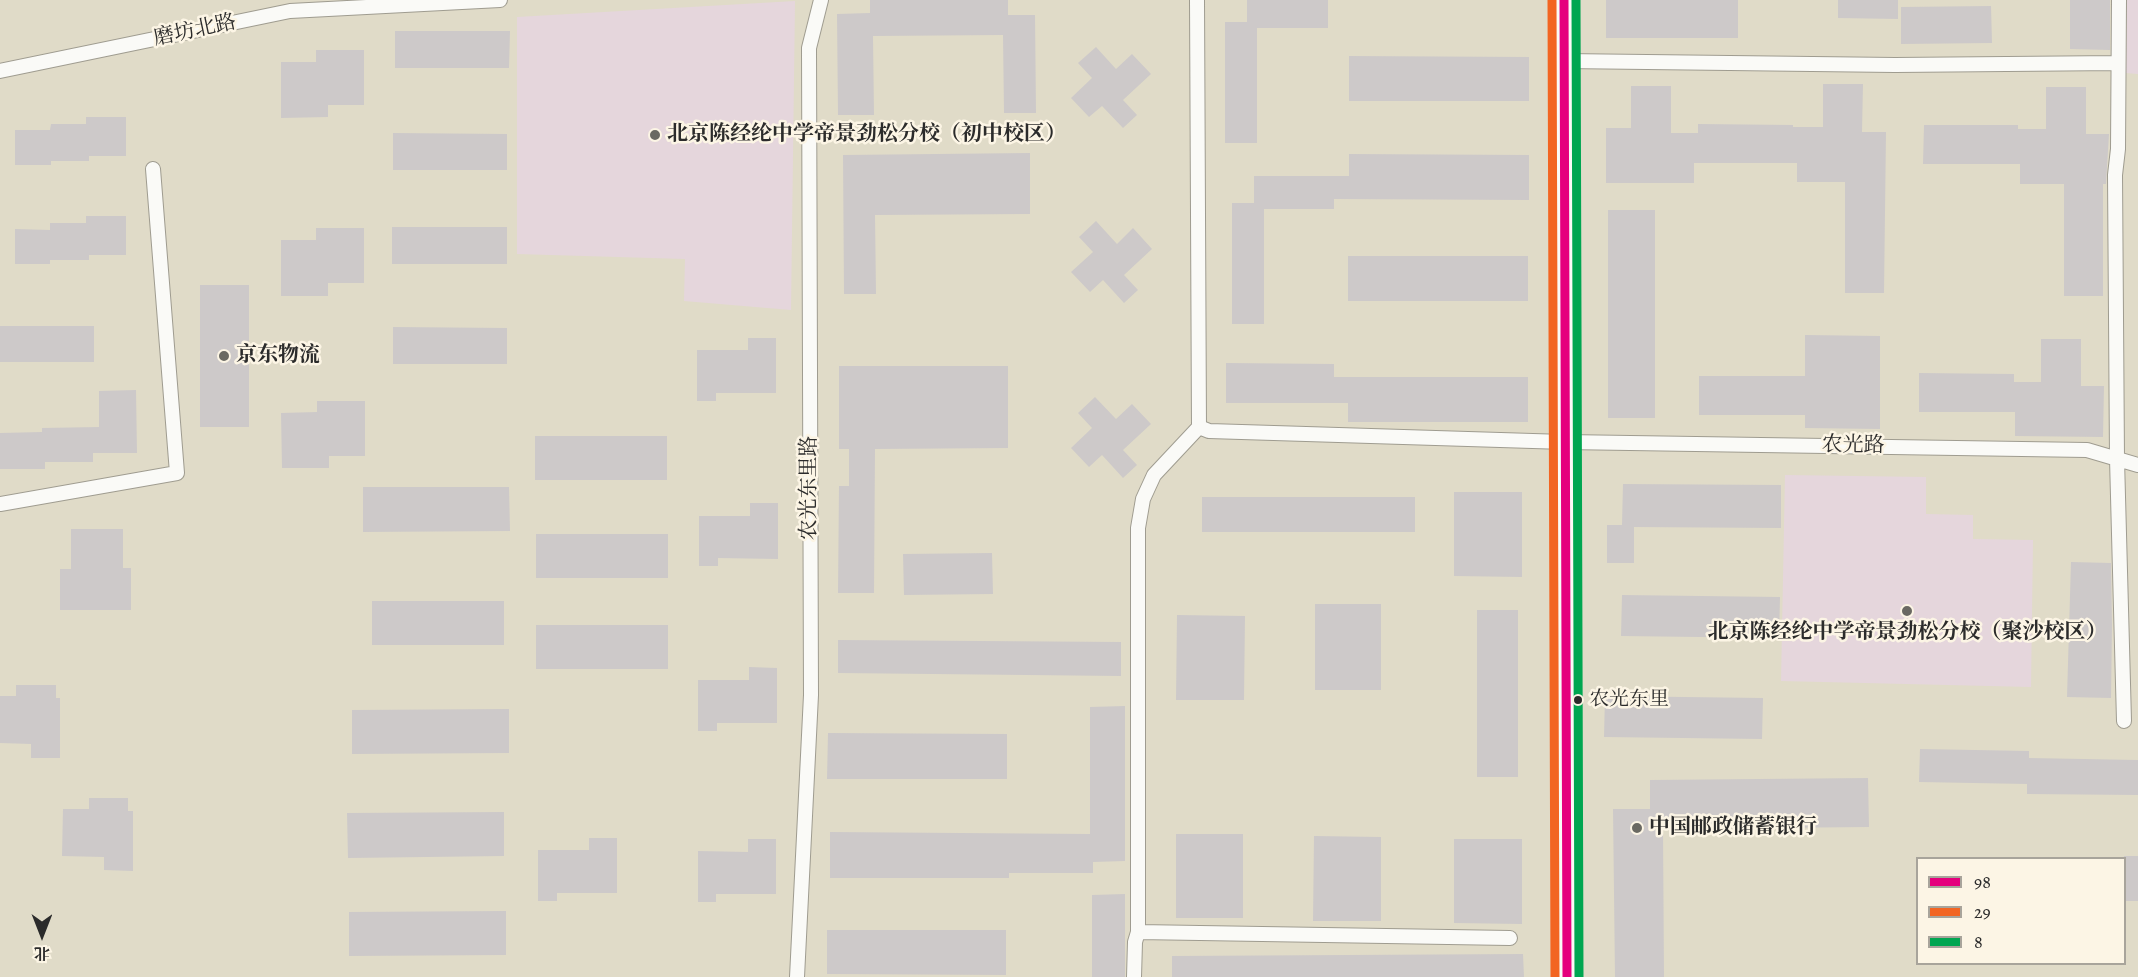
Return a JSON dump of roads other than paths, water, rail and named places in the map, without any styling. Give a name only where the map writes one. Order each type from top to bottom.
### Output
[{"type":"street","name":"磨坊北路","points":[[0,71],[290,11],[500,0]]},
{"type":"street","name":"农光东里路","points":[[797,977],[811,694],[809,48],[821,0]]},
{"type":"street","points":[[1134,977],[1135,942],[1138,932],[1138,528],[1143,500],[1154,475],[1199,427],[1197,0]]},
{"type":"street","points":[[1564,0],[1567,977]]},
{"type":"street","points":[[2120,0],[2118,149],[2115,175],[2117,459],[2124,721]]},
{"type":"street","points":[[1564,61],[1894,65],[2118,63]]},
{"type":"street","points":[[0,504],[177,473],[153,169]]},
{"type":"street","name":"农光路","points":[[1199,427],[1209,430],[1565,442],[2087,450],[2138,465]]},
{"type":"street","points":[[1138,932],[1510,938]]},
{"type":"place","name":"北京陈经纶中学帝景劲松分校（初中校区）","points":[[655,135]]},
{"type":"place","name":"京东物流","points":[[224,356]]},
{"type":"place","name":"北京陈经纶中学帝景劲松分校（聚沙校区）","points":[[1907,611]]},
{"type":"place","name":"农光东里","points":[[1578,700]]},
{"type":"place","name":"中国邮政储蓄银行","points":[[1637,828]]}]
